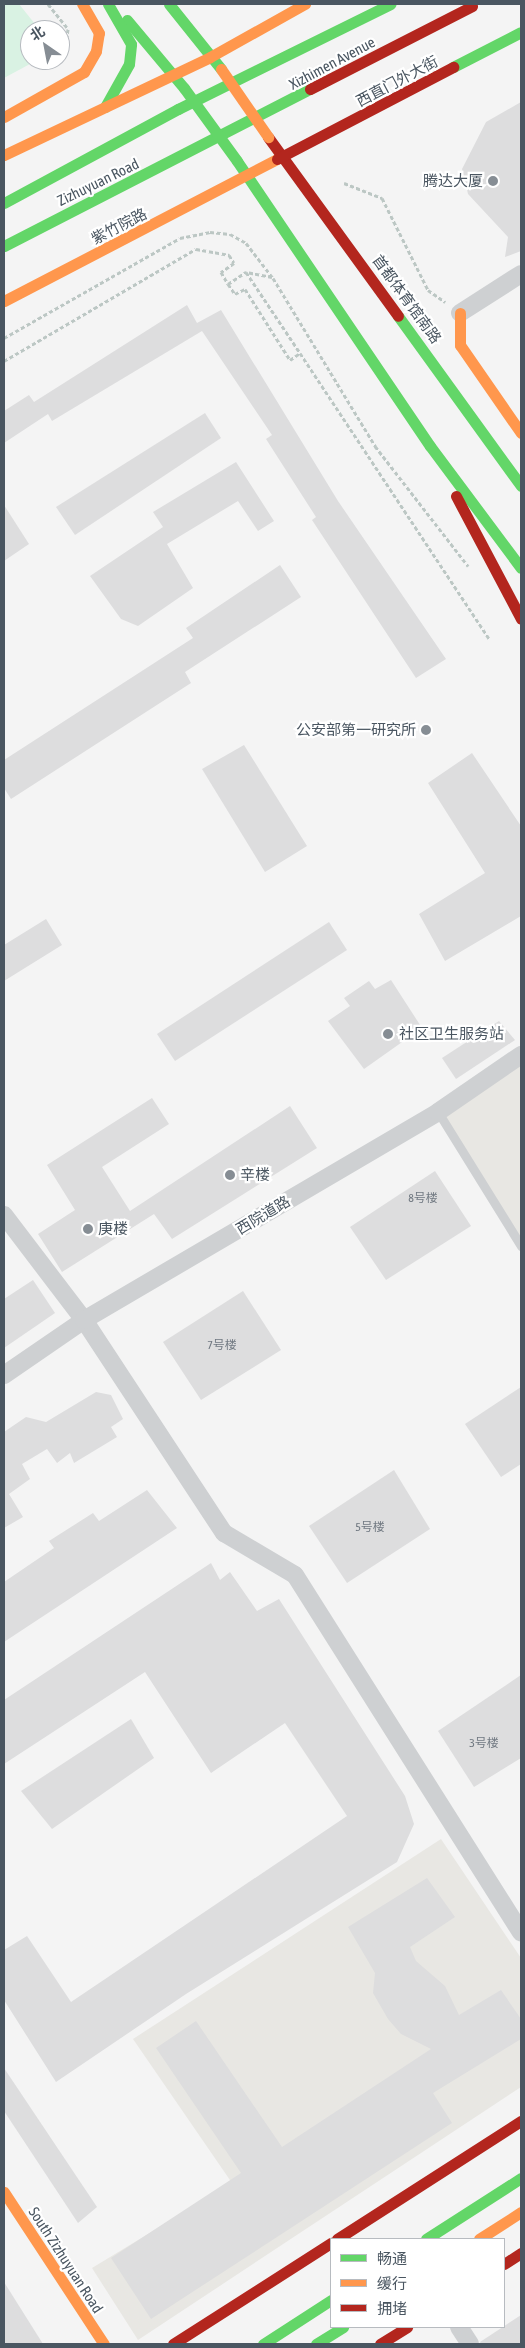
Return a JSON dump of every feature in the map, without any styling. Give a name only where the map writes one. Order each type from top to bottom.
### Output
[{"type":"main road","points":[[4,117],[84,72],[96,52],[99,33],[82,4]]},
{"type":"main road","points":[[105,107],[129,64],[131,44],[108,4]]},
{"type":"main road","points":[[113,4],[174,75],[237,161],[430,446],[521,568]]},
{"type":"main road","name":"首都体育馆南路","points":[[169,4],[221,69],[268,137],[287,157],[521,486]]},
{"type":"main road","points":[[4,156],[210,57],[305,4]]},
{"type":"main road","name":"Xizhimen Avenue","points":[[178,109],[390,4]]},
{"type":"main road","name":"Xizhimen Avenue","points":[[206,146],[472,6]]},
{"type":"main road","name":"西直门外大街","points":[[248,177],[521,32]]},
{"type":"main road","name":"Zizhuyuan Road","points":[[4,203],[178,109]]},
{"type":"main road","name":"Zizhuyuan Road","points":[[4,246],[206,146]]},
{"type":"main road","name":"紫竹院路","points":[[4,301],[248,177]]},
{"type":"main road","points":[[460,313],[460,344],[521,433]]},
{"type":"main road","points":[[430,446],[521,619]]},
{"type":"main road","name":"首都体育馆南路","points":[[503,459],[521,475]]},
{"type":"main road","points":[[339,2238],[521,2121]]},
{"type":"main road","points":[[428,2238],[521,2178]]},
{"type":"main road","name":"South Zizhuyuan Road","points":[[4,2192],[104,2344]]},
{"type":"main road","points":[[481,2238],[521,2212]]},
{"type":"main road","points":[[173,2344],[330,2244]]},
{"type":"main road","points":[[505,2263],[521,2253]]},
{"type":"main road","points":[[263,2344],[330,2301]]},
{"type":"main road","points":[[316,2344],[341,2328]]},
{"type":"main road","points":[[380,2344],[405,2328]]},
{"type":"street","points":[[460,313],[521,274]]},
{"type":"street","name":"西院道路","points":[[4,1374],[84,1320],[438,1112],[521,1055]]},
{"type":"street","points":[[4,1215],[84,1320],[224,1533],[295,1575],[521,1934]]},
{"type":"street","points":[[460,2328],[470,2344]]},
{"type":"lane","points":[[438,1112],[521,1246]]},
{"type":"path","points":[[48,4],[61,20]]},
{"type":"path","points":[[344,183],[382,198],[428,290],[460,313]]},
{"type":"path","points":[[4,338],[188,236],[230,234],[246,243],[273,278],[375,446],[473,572]]},
{"type":"path","points":[[4,361],[196,250],[229,255],[234,263],[220,272],[235,294],[246,289],[290,360],[300,354]]},
{"type":"path","points":[[228,284],[246,272],[273,278]]},
{"type":"path","points":[[246,272],[488,639]]},
{"type":"shaded area","points":[[521,1057],[521,1246],[438,1112]]},
{"type":"shaded area","points":[[441,1839],[521,1958],[521,2087],[138,2340],[92,2268],[232,2183],[133,2039]]},
{"type":"green space","points":[[4,4],[19,4],[32,20],[20,20],[20,69],[4,78]]},
{"type":"building","name":"腾达大厦","points":[[521,102],[521,251],[505,257],[508,237],[468,194],[462,169],[486,122]]},
{"type":"building","points":[[187,305],[197,323],[221,310],[338,501],[446,659],[416,678],[312,520],[316,517],[266,439],[272,435],[202,331],[52,421],[48,414],[4,443],[4,411],[29,395],[34,402]]},
{"type":"building","points":[[205,413],[221,438],[75,535],[56,507]]},
{"type":"building","points":[[236,462],[274,521],[258,531],[238,501],[167,544],[193,588],[138,626],[121,619],[90,576],[163,527],[153,512]]},
{"type":"building","points":[[4,505],[29,544],[4,561]]},
{"type":"building","points":[[280,565],[301,597],[185,672],[191,683],[11,799],[4,788],[4,760],[193,638],[186,628]]},
{"type":"building","points":[[244,745],[307,846],[265,872],[202,769]]},
{"type":"building","points":[[472,753],[521,826],[521,916],[445,961],[419,914],[485,873],[428,783]]},
{"type":"building","points":[[46,919],[62,945],[4,981],[4,945]]},
{"type":"building","points":[[329,922],[347,950],[175,1061],[157,1034]]},
{"type":"building","points":[[391,980],[422,1028],[364,1069],[328,1021],[350,1006],[344,998],[369,981],[375,989]]},
{"type":"building","points":[[499,1021],[515,1040],[456,1079],[442,1058]]},
{"type":"building","points":[[152,1098],[169,1124],[102,1167],[130,1211],[290,1106],[317,1148],[172,1239],[154,1214],[62,1272],[38,1234],[75,1210],[47,1165]]},
{"type":"building","points":[[435,1171],[471,1226],[386,1280],[350,1227]]},
{"type":"building","points":[[33,1280],[55,1313],[4,1348],[4,1299]]},
{"type":"building","points":[[243,1291],[281,1350],[201,1400],[163,1342]]},
{"type":"building","points":[[521,1387],[521,1464],[501,1477],[465,1424]]},
{"type":"building","points":[[96,1392],[111,1395],[123,1419],[111,1427],[117,1437],[74,1463],[70,1453],[57,1463],[47,1449],[22,1464],[30,1479],[9,1494],[23,1517],[4,1528],[4,1432],[26,1417],[46,1422]]},
{"type":"building","points":[[394,1470],[430,1529],[347,1583],[309,1526]]},
{"type":"building","points":[[147,1490],[177,1528],[4,1642],[4,1582],[54,1548],[49,1541],[93,1513],[99,1521]]},
{"type":"building","points":[[211,1563],[220,1580],[230,1572],[257,1611],[279,1599],[405,1796],[414,1824],[397,1862],[186,1994],[56,2082],[4,2000],[4,1950],[27,1936],[71,2002],[347,1816],[285,1723],[211,1773],[145,1672],[4,1764],[4,1700]]},
{"type":"building","points":[[521,1675],[521,1758],[474,1787],[438,1731]]},
{"type":"building","points":[[131,1719],[154,1758],[52,1829],[21,1791]]},
{"type":"building","points":[[427,1878],[455,1917],[410,1947],[416,1961],[445,1986],[459,2015],[501,1990],[521,2019],[521,2039],[433,2093],[452,2123],[151,2319],[111,2258],[241,2173],[156,2048],[196,2021],[282,2147],[431,2049],[401,2034],[388,2019],[373,1993],[375,1973],[348,1927]]},
{"type":"building","points":[[4,2068],[97,2207],[78,2223],[4,2111]]},
{"type":"building","points":[[4,2282],[43,2344],[4,2344]]},
{"type":"building","points":[[521,2315],[521,2344],[481,2344],[480,2342],[501,2328],[505,2328],[505,2326]]},
{"type":"traffic: fast","points":[[105,107],[129,64],[131,44],[108,4]]},
{"type":"traffic: fast","points":[[169,4],[221,69]]},
{"type":"traffic: fast","points":[[4,203],[178,109],[390,4]]},
{"type":"traffic: fast","points":[[127,20],[184,88]]},
{"type":"traffic: fast","points":[[453,67],[521,32]]},
{"type":"traffic: fast","points":[[184,88],[237,161]]},
{"type":"traffic: fast","points":[[4,246],[310,89]]},
{"type":"traffic: fast","points":[[237,161],[430,446],[521,568]]},
{"type":"traffic: fast","points":[[398,316],[521,486]]},
{"type":"traffic: fast","points":[[428,2238],[521,2178]]},
{"type":"traffic: fast","points":[[263,2344],[330,2301]]},
{"type":"traffic: fast","points":[[316,2344],[341,2328]]},
{"type":"traffic: slow","points":[[4,117],[84,72],[96,51],[99,33],[82,4]]},
{"type":"traffic: slow","points":[[4,155],[210,57],[305,4]]},
{"type":"traffic: slow","points":[[221,69],[268,137]]},
{"type":"traffic: slow","points":[[4,301],[277,159]]},
{"type":"traffic: slow","points":[[460,313],[460,345],[521,433]]},
{"type":"traffic: slow","points":[[4,2192],[104,2344]]},
{"type":"traffic: slow","points":[[481,2238],[521,2212]]},
{"type":"traffic: jam","points":[[310,89],[472,6]]},
{"type":"traffic: jam","points":[[277,159],[453,67]]},
{"type":"traffic: jam","points":[[268,137],[398,316]]},
{"type":"traffic: jam","points":[[456,496],[521,619]]},
{"type":"traffic: jam","points":[[339,2238],[521,2121]]},
{"type":"traffic: jam","points":[[173,2344],[330,2244]]},
{"type":"traffic: jam","points":[[505,2263],[521,2253]]},
{"type":"traffic: jam","points":[[380,2344],[405,2328]]},
{"type":"place","name":"腾达大厦","points":[[493,181]]},
{"type":"place","name":"公安部第一研究所","points":[[426,730]]},
{"type":"place","name":"社区卫生服务站","points":[[388,1034]]},
{"type":"place","name":"辛楼","points":[[230,1175]]},
{"type":"place","name":"庚楼","points":[[88,1229]]}]
